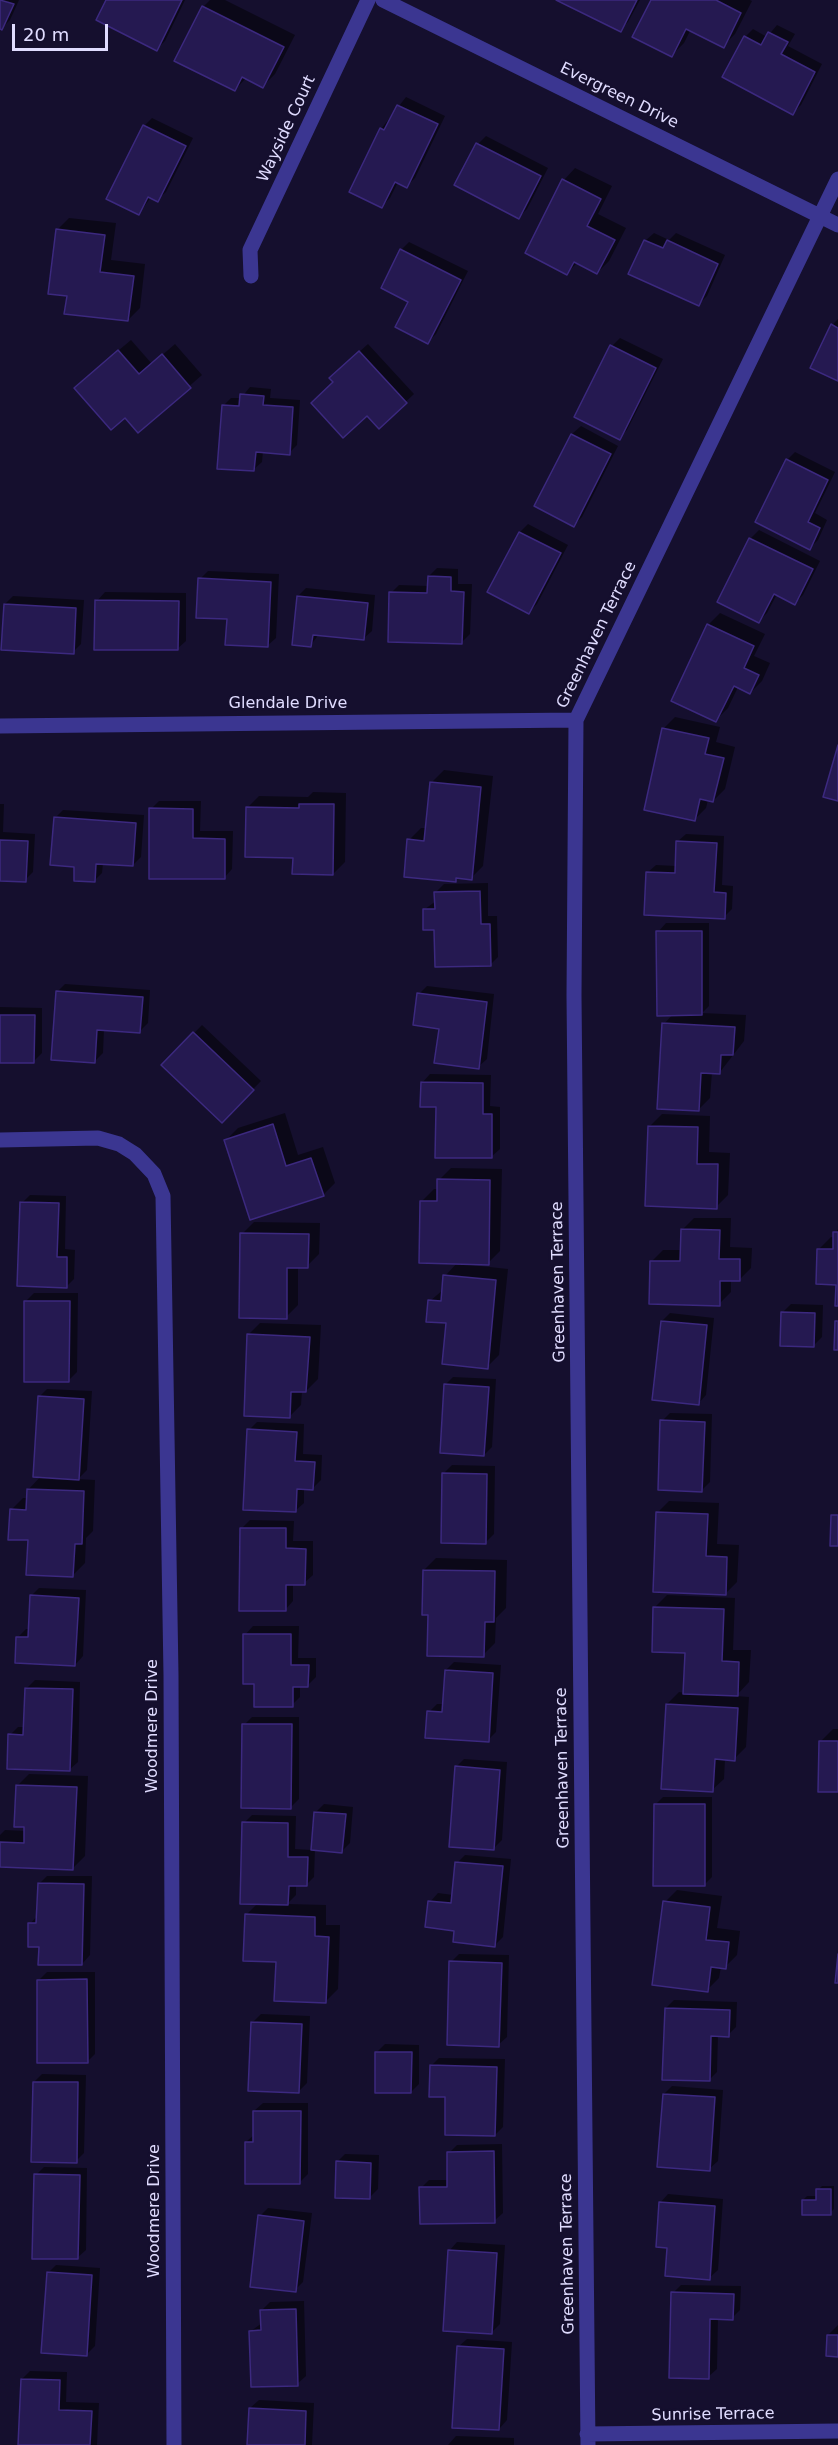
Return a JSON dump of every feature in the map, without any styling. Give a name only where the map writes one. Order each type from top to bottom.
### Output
[{"type":"street","name":"Wayside Court","points":[[251,276],[250,250],[368,0]]},
{"type":"street","name":"Evergreen Drive","points":[[383,0],[838,225]]},
{"type":"street","name":"Greenhaven Terrace","points":[[587,2440],[574,995],[576,720],[838,179]]},
{"type":"street","name":"Glendale Drive","points":[[0,726],[576,720]]},
{"type":"street","name":"Woodmere Drive","points":[[0,1140],[98,1138],[119,1144],[135,1154],[154,1174],[163,1196],[171,1675],[174,2445]]},
{"type":"street","name":"Sunrise Terrace","points":[[587,2440],[838,2431]]},
{"type":"building","points":[[0,0],[14,4],[2,30],[0,29]]},
{"type":"building","points":[[106,0],[182,0],[157,51],[96,20]]},
{"type":"building","points":[[556,0],[637,0],[621,32]]},
{"type":"building","points":[[651,0],[716,0],[741,13],[724,48],[686,29],[672,57],[632,37]]},
{"type":"building","points":[[202,6],[284,47],[263,88],[242,77],[235,91],[174,61]]},
{"type":"building","points":[[768,32],[788,42],[781,54],[815,72],[793,115],[722,77],[744,36],[761,45]]},
{"type":"building","points":[[397,105],[438,124],[407,188],[395,182],[382,208],[349,192],[380,128],[384,130]]},
{"type":"building","points":[[143,125],[186,146],[158,202],[148,197],[139,215],[106,199]]},
{"type":"building","points":[[476,143],[541,176],[519,219],[454,185]]},
{"type":"building","points":[[562,179],[601,199],[587,226],[615,240],[597,274],[574,262],[567,275],[525,253]]},
{"type":"building","points":[[56,229],[105,235],[100,272],[134,276],[128,321],[64,314],[67,296],[48,294]]},
{"type":"building","points":[[644,240],[663,248],[667,240],[718,264],[699,306],[628,274]]},
{"type":"building","points":[[400,249],[461,280],[428,344],[395,327],[408,302],[381,288]]},
{"type":"building","points":[[831,324],[838,328],[838,381],[810,368]]},
{"type":"building","points":[[610,345],[656,368],[620,440],[574,417]]},
{"type":"building","points":[[118,350],[139,374],[162,354],[191,388],[138,433],[125,418],[111,430],[74,388]]},
{"type":"building","points":[[359,351],[407,403],[379,429],[367,416],[343,438],[311,403],[333,382],[329,378]]},
{"type":"building","points":[[240,394],[264,396],[263,405],[293,407],[290,455],[256,452],[254,471],[217,469],[222,405],[239,406]]},
{"type":"building","points":[[571,434],[611,454],[574,527],[534,506]]},
{"type":"building","points":[[786,459],[828,480],[808,522],[820,528],[810,550],[755,522]]},
{"type":"building","points":[[519,532],[561,553],[529,614],[487,592]]},
{"type":"building","points":[[749,538],[813,569],[795,605],[774,594],[759,623],[717,602]]},
{"type":"building","points":[[428,576],[451,577],[451,591],[464,592],[462,644],[388,642],[389,592],[427,593]]},
{"type":"building","points":[[198,578],[271,582],[268,647],[225,645],[227,619],[196,618]]},
{"type":"building","points":[[297,596],[368,603],[364,640],[313,635],[311,647],[292,645]]},
{"type":"building","points":[[95,600],[179,601],[178,650],[94,650]]},
{"type":"building","points":[[4,604],[76,608],[74,654],[1,650]]},
{"type":"building","points":[[707,624],[754,646],[744,668],[759,675],[750,694],[734,686],[716,722],[671,701]]},
{"type":"building","points":[[662,728],[709,738],[705,754],[724,758],[713,802],[700,799],[695,821],[644,810]]},
{"type":"building","points":[[838,745],[838,801],[823,797]]},
{"type":"building","points":[[430,782],[481,787],[472,880],[456,878],[456,882],[404,877],[407,839],[424,841]]},
{"type":"building","points":[[299,804],[334,804],[333,875],[292,874],[293,858],[245,857],[246,807],[299,808]]},
{"type":"building","points":[[149,808],[193,809],[193,838],[225,839],[225,879],[149,879]]},
{"type":"building","points":[[54,817],[136,823],[133,866],[96,864],[95,882],[74,881],[74,867],[50,865]]},
{"type":"building","points":[[0,840],[28,841],[26,882],[0,881]]},
{"type":"building","points":[[676,841],[717,843],[714,892],[726,893],[725,919],[644,915],[646,872],[675,873]]},
{"type":"building","points":[[480,891],[481,924],[490,924],[491,966],[435,967],[434,930],[423,930],[423,909],[435,909],[434,892]]},
{"type":"building","points":[[656,931],[702,931],[702,1015],[657,1016]]},
{"type":"building","points":[[56,991],[143,997],[140,1033],[97,1030],[95,1063],[51,1060]]},
{"type":"building","points":[[417,993],[487,1002],[479,1069],[434,1063],[439,1029],[413,1025]]},
{"type":"building","points":[[0,1015],[35,1015],[34,1063],[0,1063]]},
{"type":"building","points":[[662,1023],[735,1027],[733,1055],[721,1055],[720,1074],[701,1073],[699,1111],[657,1109]]},
{"type":"building","points":[[193,1032],[254,1090],[222,1123],[161,1065]]},
{"type":"building","points":[[421,1082],[483,1083],[483,1114],[492,1114],[492,1158],[435,1158],[436,1107],[420,1107]]},
{"type":"building","points":[[273,1124],[286,1166],[311,1158],[324,1196],[250,1220],[224,1140]]},
{"type":"building","points":[[648,1126],[698,1127],[697,1164],[718,1164],[717,1209],[645,1206]]},
{"type":"building","points":[[437,1179],[490,1180],[489,1265],[419,1263],[420,1201],[437,1201]]},
{"type":"building","points":[[20,1202],[59,1203],[57,1257],[67,1257],[67,1288],[17,1286]]},
{"type":"building","points":[[681,1229],[720,1230],[719,1259],[740,1259],[740,1281],[720,1281],[720,1306],[649,1304],[650,1261],[680,1261]]},
{"type":"building","points":[[833,1232],[838,1232],[838,1306],[835,1306],[836,1285],[816,1284],[817,1249],[833,1249]]},
{"type":"building","points":[[240,1233],[309,1234],[308,1268],[287,1268],[287,1319],[239,1318]]},
{"type":"building","points":[[443,1275],[496,1280],[488,1369],[442,1364],[446,1323],[426,1322],[428,1300],[441,1301]]},
{"type":"building","points":[[24,1301],[70,1301],[69,1382],[24,1382]]},
{"type":"building","points":[[781,1312],[815,1313],[814,1347],[780,1346]]},
{"type":"building","points":[[661,1321],[707,1325],[699,1405],[652,1400]]},
{"type":"building","points":[[835,1321],[838,1321],[838,1350],[834,1350]]},
{"type":"building","points":[[247,1334],[310,1337],[306,1392],[291,1392],[290,1418],[244,1416]]},
{"type":"building","points":[[444,1384],[489,1387],[484,1456],[440,1453]]},
{"type":"building","points":[[38,1396],[84,1399],[79,1480],[33,1477]]},
{"type":"building","points":[[660,1420],[705,1422],[702,1492],[658,1490]]},
{"type":"building","points":[[247,1429],[297,1432],[295,1461],[315,1462],[313,1490],[297,1489],[296,1512],[243,1510]]},
{"type":"building","points":[[442,1473],[487,1474],[486,1544],[441,1543]]},
{"type":"building","points":[[27,1489],[84,1491],[82,1544],[75,1544],[73,1577],[26,1575],[28,1540],[8,1540],[10,1509],[26,1510]]},
{"type":"building","points":[[656,1512],[708,1514],[706,1556],[727,1557],[726,1595],[653,1592]]},
{"type":"building","points":[[831,1515],[838,1515],[838,1546],[830,1546]]},
{"type":"building","points":[[240,1528],[286,1528],[286,1548],[306,1549],[305,1585],[286,1585],[286,1611],[239,1611]]},
{"type":"building","points":[[423,1570],[495,1571],[494,1622],[485,1622],[484,1657],[427,1656],[428,1615],[422,1615]]},
{"type":"building","points":[[30,1595],[79,1598],[75,1666],[15,1663],[16,1637],[28,1637]]},
{"type":"building","points":[[653,1607],[724,1609],[722,1661],[739,1662],[738,1696],[683,1694],[685,1653],[652,1652]]},
{"type":"building","points":[[243,1634],[291,1634],[291,1665],[309,1665],[308,1687],[293,1687],[293,1707],[254,1707],[254,1684],[243,1684]]},
{"type":"building","points":[[445,1670],[493,1673],[489,1742],[425,1738],[427,1711],[442,1712]]},
{"type":"building","points":[[25,1688],[73,1689],[70,1771],[7,1769],[8,1734],[23,1735]]},
{"type":"building","points":[[666,1704],[738,1708],[735,1761],[715,1759],[713,1792],[661,1789]]},
{"type":"building","points":[[242,1724],[292,1724],[291,1809],[241,1808]]},
{"type":"building","points":[[819,1741],[838,1741],[838,1792],[818,1792]]},
{"type":"building","points":[[455,1766],[500,1770],[494,1850],[449,1847]]},
{"type":"building","points":[[16,1785],[77,1787],[73,1870],[0,1867],[0,1842],[24,1843],[24,1827],[14,1827]]},
{"type":"building","points":[[654,1804],[705,1804],[705,1886],[653,1886]]},
{"type":"building","points":[[314,1812],[346,1814],[342,1853],[311,1850]]},
{"type":"building","points":[[242,1822],[288,1823],[288,1857],[308,1857],[307,1886],[289,1886],[288,1905],[240,1904]]},
{"type":"building","points":[[455,1862],[503,1866],[495,1947],[453,1942],[454,1931],[425,1927],[428,1901],[451,1903]]},
{"type":"building","points":[[38,1883],[84,1884],[82,1965],[38,1965],[39,1947],[28,1947],[28,1923],[36,1923]]},
{"type":"building","points":[[663,1901],[710,1907],[706,1940],[729,1942],[726,1969],[711,1967],[708,1992],[652,1985]]},
{"type":"building","points":[[245,1914],[315,1917],[315,1936],[329,1937],[326,2003],[274,2001],[276,1962],[243,1961]]},
{"type":"building","points":[[838,1954],[838,1983],[835,1983]]},
{"type":"building","points":[[449,1961],[502,1963],[499,2047],[447,2045]]},
{"type":"building","points":[[87,1979],[88,2063],[37,2063],[37,1980]]},
{"type":"building","points":[[665,2008],[730,2010],[729,2037],[711,2036],[710,2081],[662,2080]]},
{"type":"building","points":[[251,2022],[302,2024],[299,2093],[248,2091]]},
{"type":"building","points":[[375,2052],[412,2052],[411,2093],[375,2093]]},
{"type":"building","points":[[430,2065],[497,2067],[495,2136],[445,2135],[445,2097],[429,2097]]},
{"type":"building","points":[[33,2082],[78,2082],[77,2163],[31,2162]]},
{"type":"building","points":[[663,2094],[715,2097],[710,2171],[657,2167]]},
{"type":"building","points":[[253,2111],[301,2111],[300,2184],[245,2184],[245,2142],[253,2142]]},
{"type":"building","points":[[494,2151],[495,2223],[420,2224],[419,2187],[447,2187],[447,2152]]},
{"type":"building","points":[[336,2161],[371,2163],[370,2199],[335,2198]]},
{"type":"building","points":[[34,2174],[80,2175],[78,2259],[32,2259]]},
{"type":"building","points":[[816,2189],[831,2189],[831,2215],[802,2215],[802,2200],[816,2200]]},
{"type":"building","points":[[659,2202],[715,2206],[710,2280],[665,2276],[667,2248],[656,2247]]},
{"type":"building","points":[[258,2215],[304,2221],[296,2292],[250,2287]]},
{"type":"building","points":[[448,2250],[497,2253],[492,2334],[443,2331]]},
{"type":"building","points":[[47,2272],[92,2275],[87,2356],[41,2353]]},
{"type":"building","points":[[671,2292],[734,2294],[733,2320],[710,2319],[709,2379],[669,2378]]},
{"type":"building","points":[[296,2309],[298,2386],[251,2387],[249,2331],[261,2330],[260,2310]]},
{"type":"building","points":[[827,2335],[838,2335],[838,2357],[826,2356]]},
{"type":"building","points":[[457,2346],[504,2349],[499,2430],[452,2428]]},
{"type":"building","points":[[21,2379],[60,2380],[59,2410],[92,2411],[90,2445],[18,2445]]},
{"type":"building","points":[[249,2408],[306,2411],[305,2445],[247,2445]]}]
